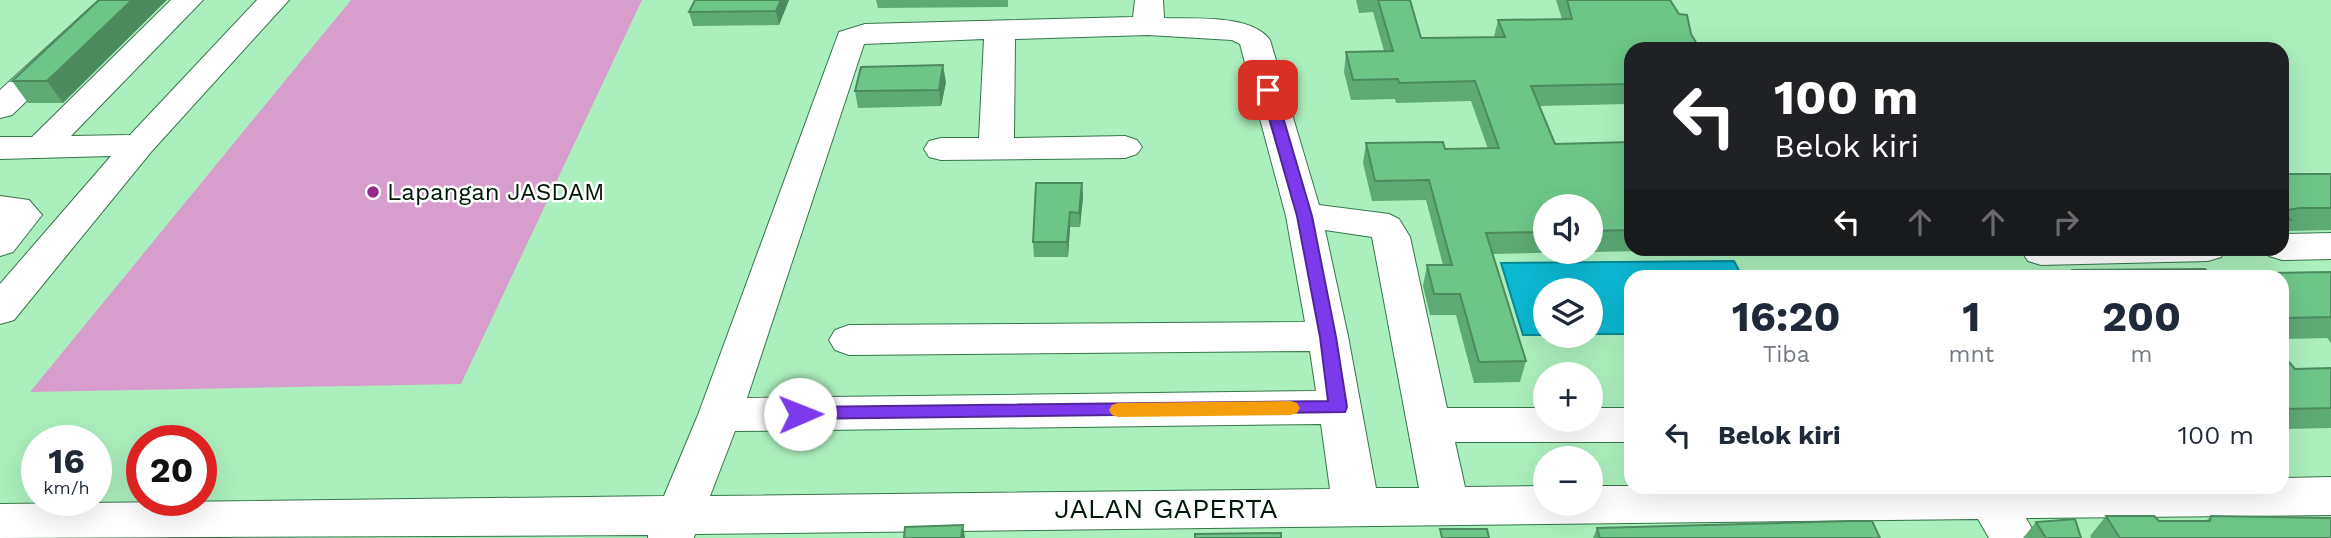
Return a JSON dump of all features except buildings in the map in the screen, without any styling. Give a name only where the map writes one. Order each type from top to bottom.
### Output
[{"type":"street","points":[[0,108],[116,0]]},
{"type":"street","points":[[41,147],[188,0]]},
{"type":"street","points":[[0,310],[139,145],[274,0]]},
{"type":"street","points":[[675,526],[720,415],[847,43],[865,33],[1000,30],[1149,13],[1237,32],[1254,40],[1304,216],[1328,337],[1356,506]]},
{"type":"street","points":[[996,149],[1000,30]]},
{"type":"street","points":[[0,148],[139,145]]},
{"type":"street","points":[[941,149],[1125,146]]},
{"type":"street","points":[[0,208],[16,208],[24,215],[0,243]]},
{"type":"street","points":[[1304,216],[1376,223],[1386,228],[1391,237],[1430,425],[1470,517]]},
{"type":"street","points":[[2289,247],[2331,246]]},
{"type":"street","points":[[849,340],[1328,337]]},
{"type":"street","points":[[720,415],[1338,407]]},
{"type":"street","points":[[1430,425],[1624,425]]},
{"type":"street","name":"JALAN GAPERTA","points":[[0,523],[75,530],[1287,523],[1356,506],[1470,517],[1857,521],[2003,519],[2141,499],[2331,496]]},
{"type":"street","points":[[2141,499],[2168,538]]},
{"type":"shaded area","name":"Lapangan JASDAM","points":[[351,0],[642,0],[461,384],[30,392]]},
{"type":"water","points":[[1734,261],[1739,270],[1624,270],[1624,334],[1603,334],[1603,278],[1533,278],[1533,335],[1523,335],[1501,263]]},
{"type":"slow traffic","points":[[1118,410],[1291,408]]},
{"type":"place","name":"Lapangan JASDAM","points":[[373,192]]},
{"type":"route","points":[[800,414],[1338,407],[1328,337],[1304,216],[1268,90]]}]
